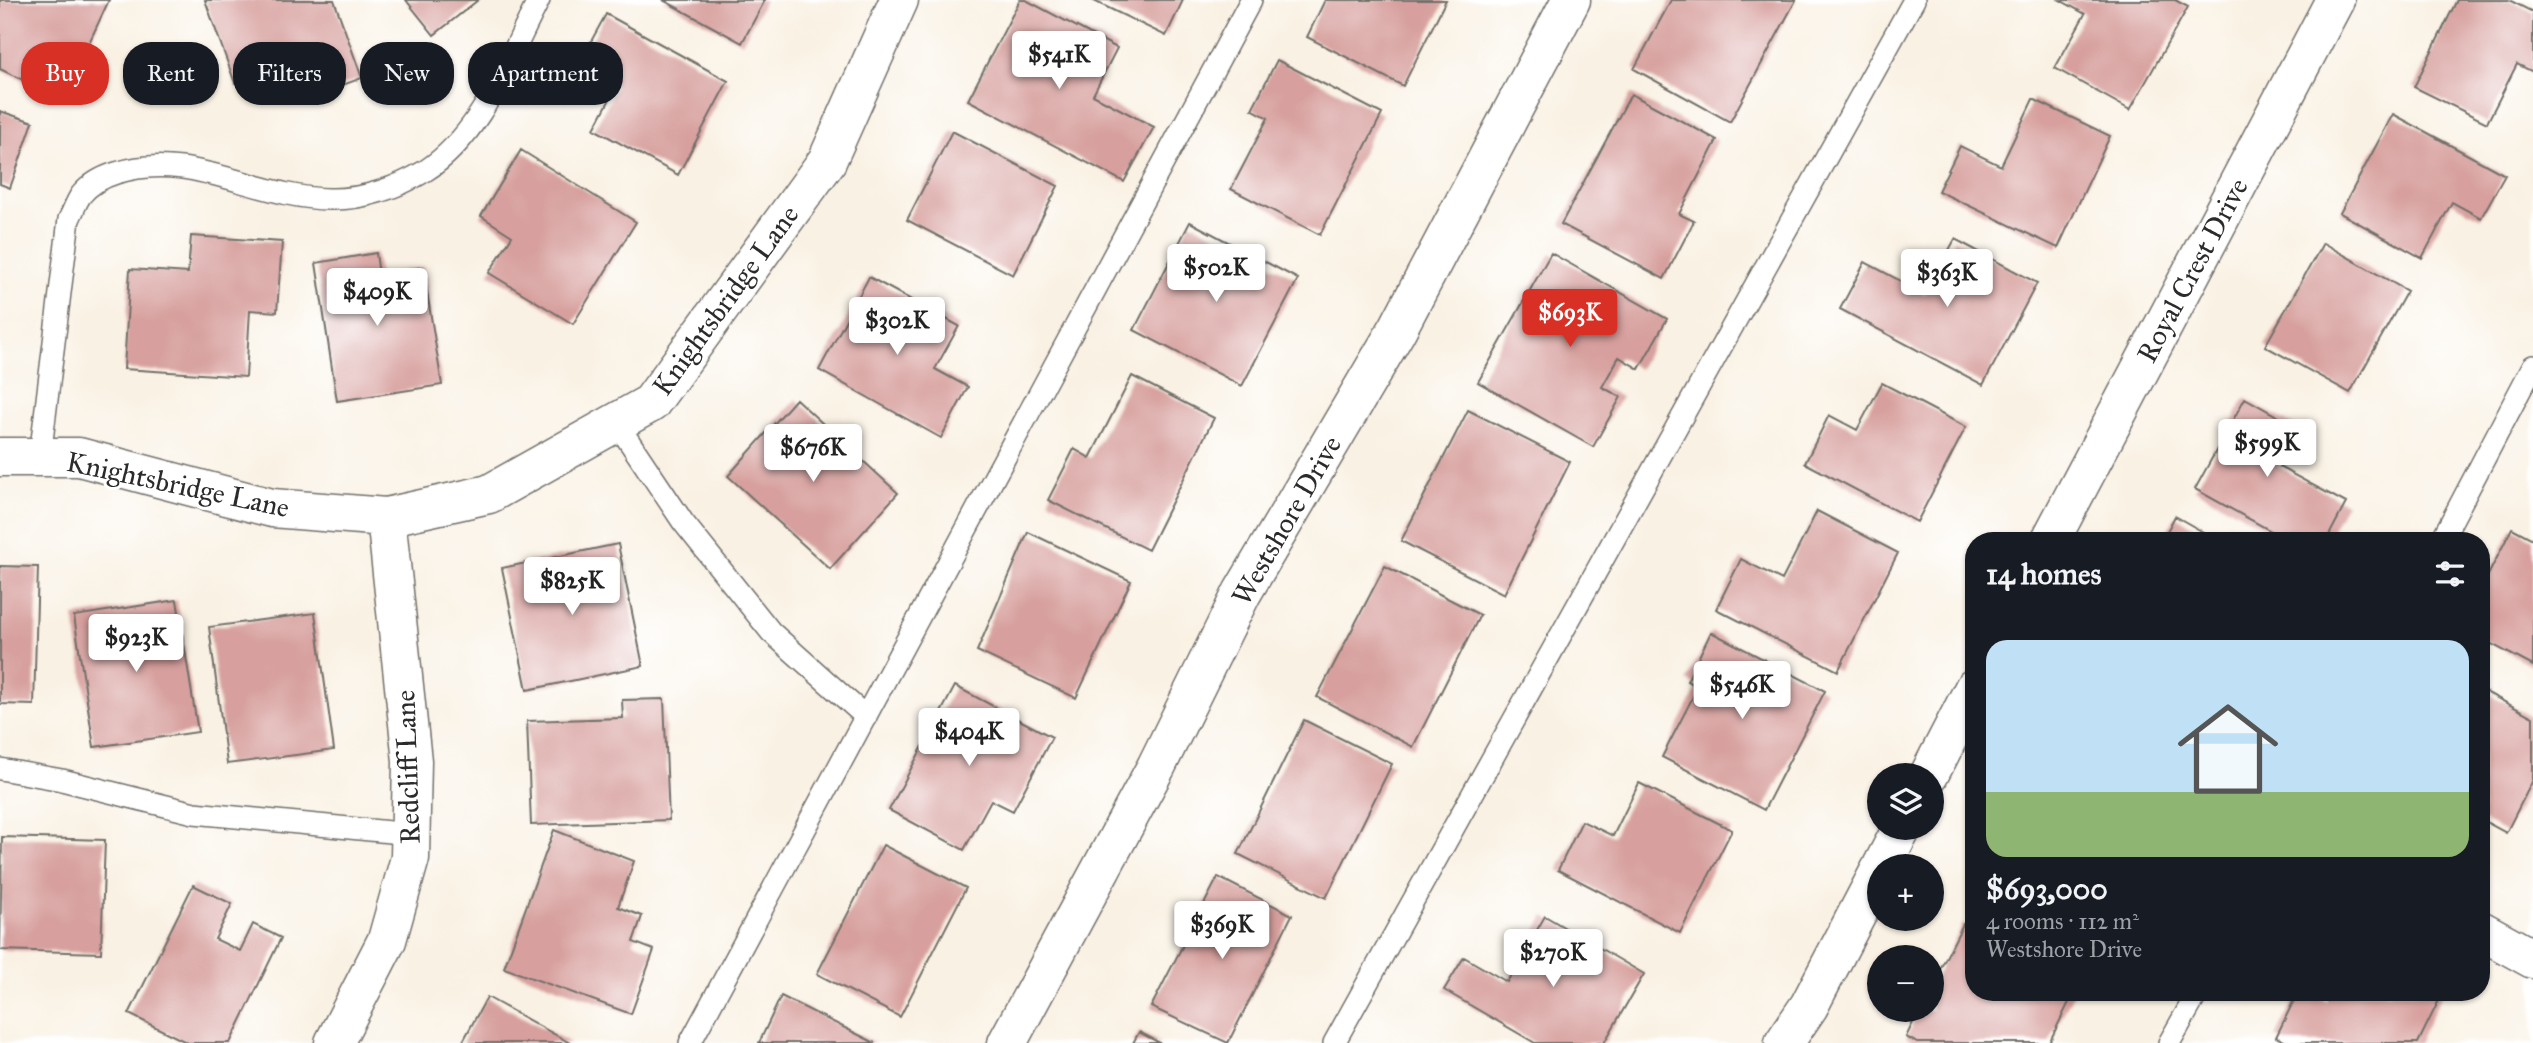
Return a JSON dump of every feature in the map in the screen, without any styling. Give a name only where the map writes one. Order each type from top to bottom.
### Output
[{"type":"street","name":"Knightsbridge Lane","points":[[0,457],[79,457],[272,508],[386,517],[489,494],[651,403],[827,162],[899,0]]},
{"type":"street","name":"Westshore Drive","points":[[1007,1043],[1156,767],[1242,593],[1397,331],[1571,0]]},
{"type":"street","name":"Royal Crest Drive","points":[[2055,532],[2335,0]]},
{"type":"street","name":"Redcliff Lane","points":[[334,1043],[387,940],[410,858],[412,761],[386,517]]},
{"type":"street","points":[[1935,763],[1965,705]]},
{"type":"street","points":[[1784,1043],[1810,1006],[1867,895]]},
{"type":"street","points":[[2490,935],[2533,959]]},
{"type":"lane","points":[[40,457],[69,219],[81,195],[102,178],[151,165],[186,166],[282,192],[328,199],[360,197],[393,186],[426,170],[475,122],[538,0]]},
{"type":"lane","points":[[690,1043],[1251,0]]},
{"type":"lane","points":[[1334,1043],[1914,0]]},
{"type":"lane","points":[[2446,532],[2533,366]]},
{"type":"lane","points":[[616,422],[683,522],[771,632],[866,717]]},
{"type":"lane","points":[[0,769],[62,780],[194,813],[411,834]]},
{"type":"lane","points":[[2169,1043],[2193,1001]]},
{"type":"building","points":[[0,0],[109,0],[89,42],[21,42],[21,79],[0,69]]},
{"type":"building","points":[[205,0],[334,0],[360,79],[346,84],[346,42],[233,42],[233,77]]},
{"type":"building","points":[[406,0],[478,0],[434,35]]},
{"type":"building","points":[[663,0],[765,0],[742,43]]},
{"type":"building","points":[[1020,0],[1026,0],[1117,48],[1093,95],[1154,127],[1124,182],[968,100]]},
{"type":"building","points":[[1092,0],[1183,0],[1166,36]]},
{"type":"building","points":[[1325,0],[1446,0],[1403,86],[1307,37]]},
{"type":"building","points":[[1671,0],[1796,0],[1730,122],[1634,69]]},
{"type":"building","points":[[2060,0],[2175,0],[2188,7],[2130,110],[2055,68],[2085,14]]},
{"type":"building","points":[[2457,0],[2509,0],[2533,12],[2533,72],[2517,64],[2487,123],[2414,87]]},
{"type":"building","points":[[606,14],[728,81],[678,175],[594,129],[607,105],[623,105],[623,42],[591,42]]},
{"type":"building","points":[[1277,60],[1382,114],[1320,235],[1231,189],[1268,118],[1252,109]]},
{"type":"building","points":[[1631,94],[1717,140],[1679,214],[1694,221],[1664,279],[1561,224]]},
{"type":"building","points":[[2033,99],[2110,136],[2058,248],[1938,191],[1960,146],[2001,166]]},
{"type":"building","points":[[0,111],[33,122],[10,188],[0,184]]},
{"type":"building","points":[[2393,114],[2505,175],[2481,218],[2452,202],[2422,258],[2340,213]]},
{"type":"building","points":[[952,131],[1058,186],[1013,275],[907,220]]},
{"type":"building","points":[[521,150],[636,222],[573,324],[489,273],[512,236],[481,216]]},
{"type":"building","points":[[1190,222],[1298,279],[1242,386],[1134,330]]},
{"type":"building","points":[[191,236],[282,242],[277,312],[250,310],[246,377],[124,369],[130,269],[188,273]]},
{"type":"building","points":[[1955,239],[2037,283],[1983,385],[1840,309],[1865,262],[1925,294]]},
{"type":"building","points":[[2323,243],[2407,291],[2350,393],[2265,346]]},
{"type":"building","points":[[376,253],[379,275],[423,267],[442,385],[337,401],[316,263]]},
{"type":"building","points":[[1551,253],[1667,319],[1639,369],[1619,357],[1602,387],[1621,397],[1593,447],[1478,382]]},
{"type":"building","points":[[869,277],[959,326],[935,369],[968,387],[941,438],[819,370]]},
{"type":"building","points":[[1132,376],[1214,418],[1148,550],[1048,500],[1074,449],[1090,458]]},
{"type":"building","points":[[1882,383],[1966,427],[1917,522],[1805,463],[1829,415],[1857,430]]},
{"type":"building","points":[[2245,398],[2300,429],[2279,467],[2346,503],[2331,532],[2273,532],[2195,489]]},
{"type":"building","points":[[796,399],[898,493],[830,569],[728,476]]},
{"type":"building","points":[[1468,410],[1570,462],[1504,594],[1401,541]]},
{"type":"building","points":[[1817,511],[1898,553],[1838,671],[1716,609],[1741,559],[1782,580]]},
{"type":"building","points":[[2175,516],[2203,532],[2167,532]]},
{"type":"building","points":[[2512,528],[2533,539],[2533,666],[2490,643],[2490,571]]},
{"type":"building","points":[[1028,532],[1131,581],[1076,698],[977,651]]},
{"type":"building","points":[[618,544],[643,666],[527,690],[502,568]]},
{"type":"building","points":[[0,566],[38,567],[34,705],[0,704]]},
{"type":"building","points":[[1385,566],[1480,615],[1413,747],[1317,697]]},
{"type":"building","points":[[177,600],[198,732],[94,747],[74,616]]},
{"type":"building","points":[[315,613],[334,750],[227,764],[209,627]]},
{"type":"building","points":[[1711,632],[1825,691],[1764,810],[1662,757],[1698,687],[1687,681]]},
{"type":"building","points":[[955,686],[1052,737],[1013,811],[991,800],[964,850],[889,810]]},
{"type":"building","points":[[2490,694],[2533,717],[2533,780],[2506,833],[2490,824]]},
{"type":"building","points":[[664,699],[669,820],[531,825],[527,721],[623,718],[622,700]]},
{"type":"building","points":[[1304,720],[1392,764],[1326,898],[1238,854]]},
{"type":"building","points":[[1639,783],[1732,830],[1680,933],[1558,870],[1582,821],[1613,836]]},
{"type":"building","points":[[554,830],[634,861],[618,907],[642,916],[633,942],[654,950],[631,1014],[504,968]]},
{"type":"building","points":[[2,837],[105,840],[101,953],[0,950]]},
{"type":"building","points":[[883,845],[966,888],[900,1017],[817,974]]},
{"type":"building","points":[[1218,877],[1292,915],[1228,1043],[1151,1007]]},
{"type":"building","points":[[193,885],[232,904],[215,939],[240,951],[253,924],[281,938],[230,1043],[188,1043],[129,1014]]},
{"type":"building","points":[[1545,916],[1644,974],[1604,1043],[1535,1043],[1444,990],[1464,957],[1507,982]]},
{"type":"building","points":[[1963,924],[1965,1001],[2070,1001],[2049,1043],[1917,1043],[1906,1037],[1913,1022],[1944,1022],[1944,961]]},
{"type":"building","points":[[781,996],[875,1043],[759,1043]]},
{"type":"building","points":[[487,997],[570,1043],[462,1043]]},
{"type":"building","points":[[2294,1001],[2439,1001],[2418,1043],[2288,1043],[2276,1037]]},
{"type":"building","points":[[1139,1032],[1160,1043],[1133,1043]]}]
